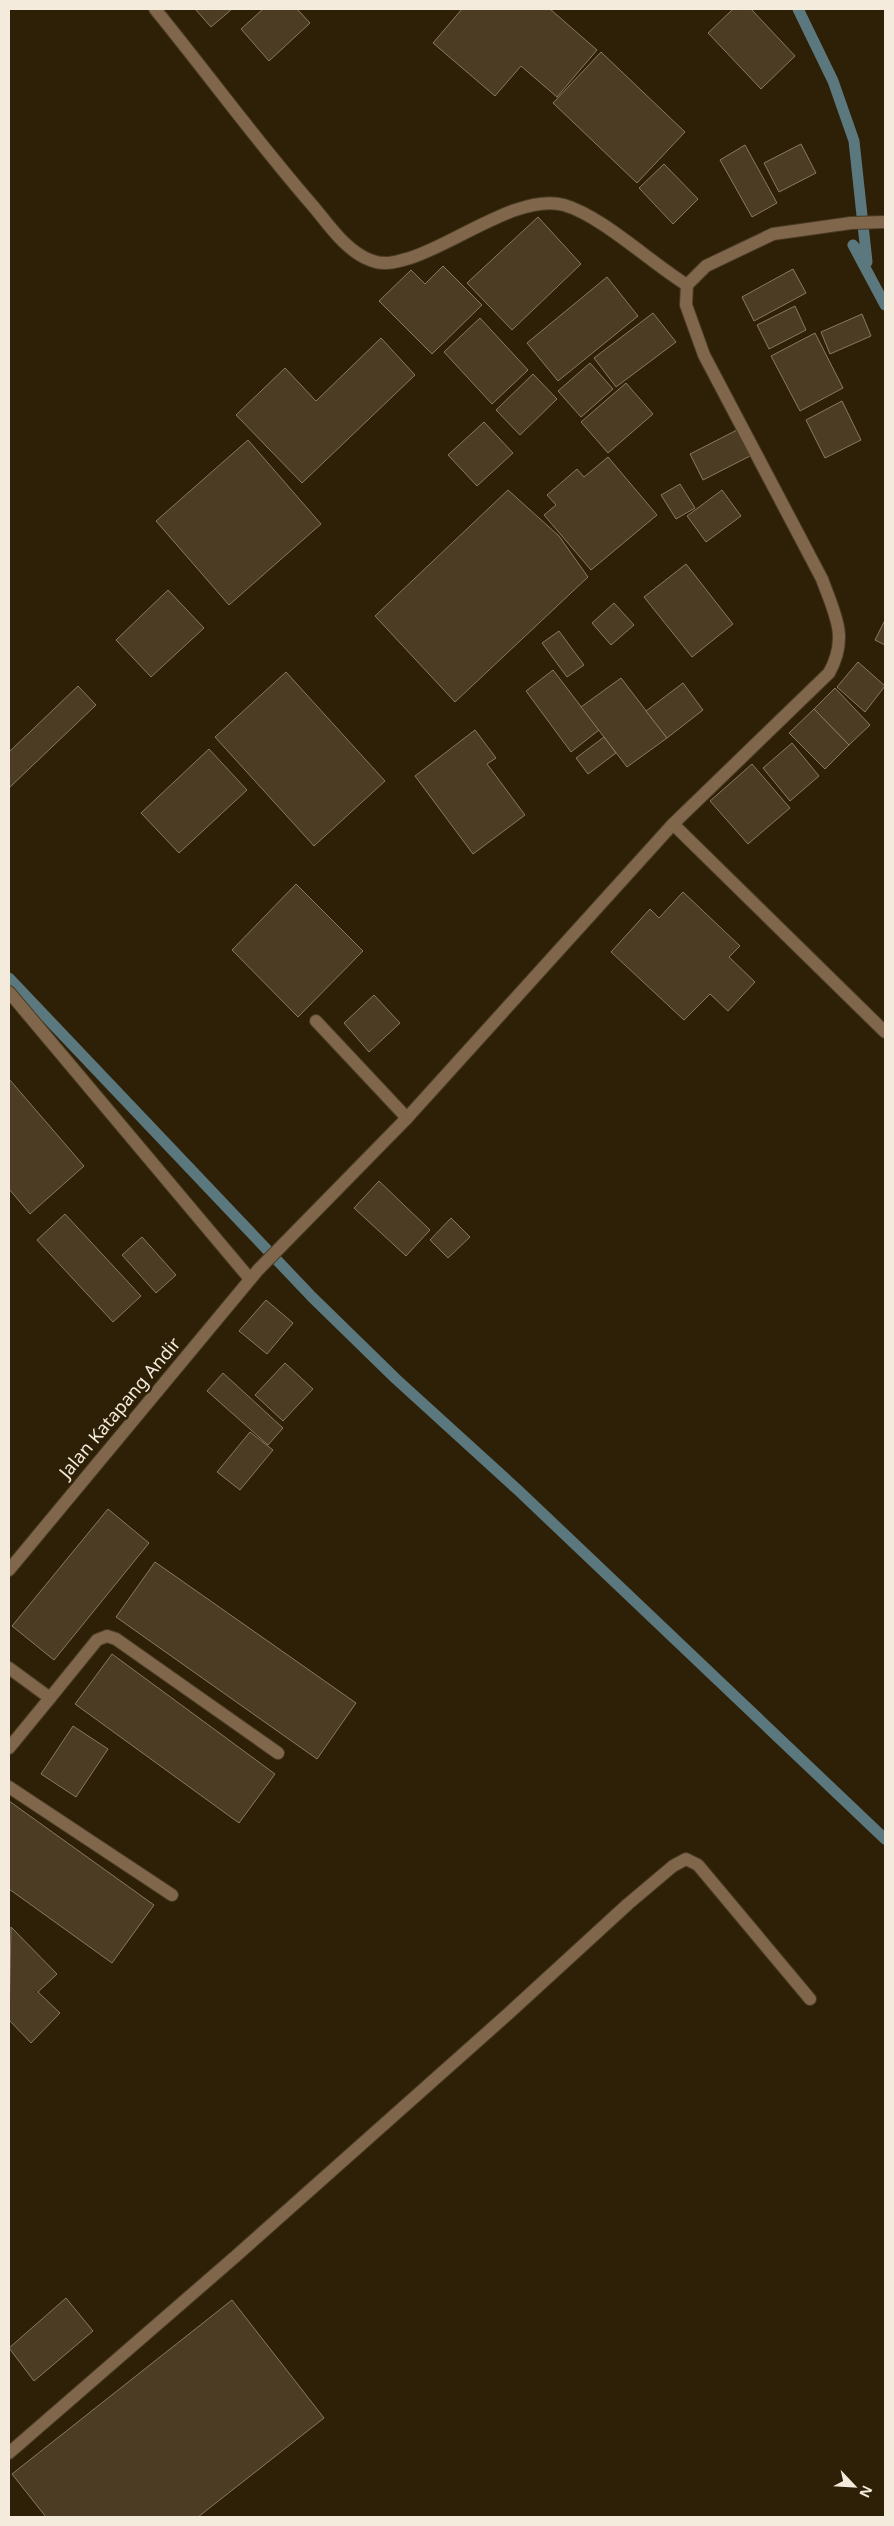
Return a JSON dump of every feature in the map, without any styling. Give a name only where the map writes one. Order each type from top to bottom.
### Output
[{"type":"street","points":[[155,9],[282,171],[342,240],[357,253],[382,264],[392,263],[431,251],[521,207],[544,202],[565,206],[591,218],[661,269],[687,285],[706,266],[773,234],[851,223],[885,222]]},
{"type":"street","name":"Jalan Katapang Andir","points":[[9,1570],[254,1274],[407,1118],[673,824],[829,673],[837,658],[841,638],[822,579],[704,355],[686,305],[687,285]]},
{"type":"street","points":[[673,824],[885,1032]]},
{"type":"street","points":[[9,992],[254,1274]]},
{"type":"street","points":[[316,1021],[407,1118]]},
{"type":"street","points":[[9,1748],[97,1640],[107,1636],[116,1639],[278,1753]]},
{"type":"street","points":[[9,1668],[50,1698]]},
{"type":"street","points":[[9,1787],[172,1896]]},
{"type":"street","points":[[9,2452],[243,2249],[501,2021],[628,1904],[673,1866],[686,1859],[698,1865],[810,1999]]},
{"type":"building","points":[[195,9],[232,9],[211,27]]},
{"type":"building","points":[[263,9],[297,9],[310,23],[269,61],[241,29]]},
{"type":"building","points":[[462,9],[550,9],[597,50],[557,97],[521,66],[495,96],[433,43]]},
{"type":"building","points":[[733,9],[751,9],[795,56],[761,89],[708,33]]},
{"type":"building","points":[[601,52],[685,132],[637,183],[553,103]]},
{"type":"building","points":[[801,144],[816,173],[779,192],[764,163]]},
{"type":"building","points":[[745,145],[777,203],[752,217],[720,160]]},
{"type":"building","points":[[664,164],[698,199],[673,224],[639,188]]},
{"type":"building","points":[[538,217],[581,264],[512,330],[467,283]]},
{"type":"building","points":[[443,266],[482,305],[432,354],[379,301],[411,270],[425,284]]},
{"type":"building","points":[[793,269],[806,293],[754,321],[742,297]]},
{"type":"building","points":[[607,277],[638,316],[558,381],[527,343]]},
{"type":"building","points":[[795,306],[806,330],[769,349],[757,325]]},
{"type":"building","points":[[653,313],[676,342],[616,387],[594,358]]},
{"type":"building","points":[[862,314],[871,336],[830,354],[821,332]]},
{"type":"building","points":[[480,318],[528,370],[492,404],[444,352]]},
{"type":"building","points":[[815,333],[843,388],[800,411],[771,356]]},
{"type":"building","points":[[381,338],[415,375],[302,483],[236,415],[285,368],[316,401]]},
{"type":"building","points":[[590,363],[613,389],[581,417],[558,391]]},
{"type":"building","points":[[533,374],[557,399],[520,435],[496,410]]},
{"type":"building","points":[[626,383],[653,414],[608,453],[581,422]]},
{"type":"building","points":[[842,401],[861,440],[825,458],[806,420]]},
{"type":"building","points":[[484,422],[513,453],[477,486],[448,455]]},
{"type":"building","points":[[737,430],[750,456],[703,480],[690,454]]},
{"type":"building","points":[[248,440],[321,524],[229,605],[156,521]]},
{"type":"building","points":[[608,457],[657,515],[591,570],[544,515],[556,505],[547,495],[577,469],[584,477]]},
{"type":"building","points":[[680,484],[695,508],[676,519],[661,495]]},
{"type":"building","points":[[508,490],[559,536],[588,577],[455,702],[375,616]]},
{"type":"building","points":[[722,490],[741,516],[706,542],[687,516]]},
{"type":"building","points":[[686,564],[733,624],[692,657],[644,597]]},
{"type":"building","points":[[168,590],[204,628],[151,677],[116,640]]},
{"type":"building","points":[[614,603],[634,625],[611,645],[592,623]]},
{"type":"building","points":[[885,620],[885,645],[875,640]]},
{"type":"building","points":[[559,631],[584,665],[567,677],[542,643]]},
{"type":"building","points":[[858,662],[885,686],[865,712],[837,687]]},
{"type":"building","points":[[553,670],[599,730],[571,752],[526,691]]},
{"type":"building","points":[[286,672],[385,781],[314,846],[215,737]]},
{"type":"building","points":[[621,678],[667,738],[627,767],[581,707]]},
{"type":"building","points":[[683,683],[703,710],[667,738],[646,711]]},
{"type":"building","points":[[78,686],[96,705],[9,788],[9,752]]},
{"type":"building","points":[[835,688],[870,725],[849,745],[814,709]]},
{"type":"building","points":[[814,709],[849,745],[825,769],[789,733]]},
{"type":"building","points":[[475,730],[496,758],[487,764],[525,815],[473,854],[415,776]]},
{"type":"building","points":[[604,737],[616,753],[588,774],[576,758]]},
{"type":"building","points":[[792,743],[819,776],[790,801],[763,768]]},
{"type":"building","points":[[209,749],[247,790],[179,853],[141,813]]},
{"type":"building","points":[[752,764],[790,808],[748,844],[710,801]]},
{"type":"building","points":[[296,884],[363,951],[298,1017],[232,950]]},
{"type":"building","points":[[683,892],[740,946],[729,957],[755,982],[728,1011],[710,994],[684,1020],[611,952],[650,909],[659,918]]},
{"type":"building","points":[[374,995],[400,1023],[369,1052],[344,1023]]},
{"type":"building","points":[[9,1079],[84,1166],[30,1214],[9,1189]]},
{"type":"building","points":[[379,1181],[430,1230],[406,1256],[354,1208]]},
{"type":"building","points":[[65,1214],[141,1296],[113,1322],[37,1240]]},
{"type":"building","points":[[451,1218],[470,1237],[448,1258],[430,1240]]},
{"type":"building","points":[[142,1237],[176,1275],[156,1293],[122,1255]]},
{"type":"building","points":[[266,1300],[293,1323],[267,1354],[239,1331]]},
{"type":"building","points":[[285,1363],[313,1389],[283,1421],[255,1395]]},
{"type":"building","points":[[223,1373],[283,1428],[268,1445],[207,1391]]},
{"type":"building","points":[[250,1432],[273,1450],[240,1490],[217,1472]]},
{"type":"building","points":[[108,1509],[149,1543],[54,1660],[12,1626]]},
{"type":"building","points":[[155,1562],[356,1703],[317,1759],[116,1617]]},
{"type":"building","points":[[112,1654],[275,1774],[239,1823],[75,1704]]},
{"type":"building","points":[[73,1726],[108,1749],[76,1797],[41,1774]]},
{"type":"building","points":[[9,1801],[154,1905],[112,1963],[9,1889]]},
{"type":"building","points":[[11,1927],[57,1974],[38,1992],[60,2013],[31,2043],[9,2020]]},
{"type":"building","points":[[66,2298],[93,2331],[34,2381],[9,2348]]},
{"type":"building","points":[[232,2300],[324,2418],[198,2517],[46,2517],[12,2474]]},
{"type":"waterway","points":[[798,9],[833,81],[854,141],[867,262],[853,245],[885,305]]},
{"type":"waterway","points":[[9,978],[312,1297],[396,1379],[519,1491],[885,1839]]}]
